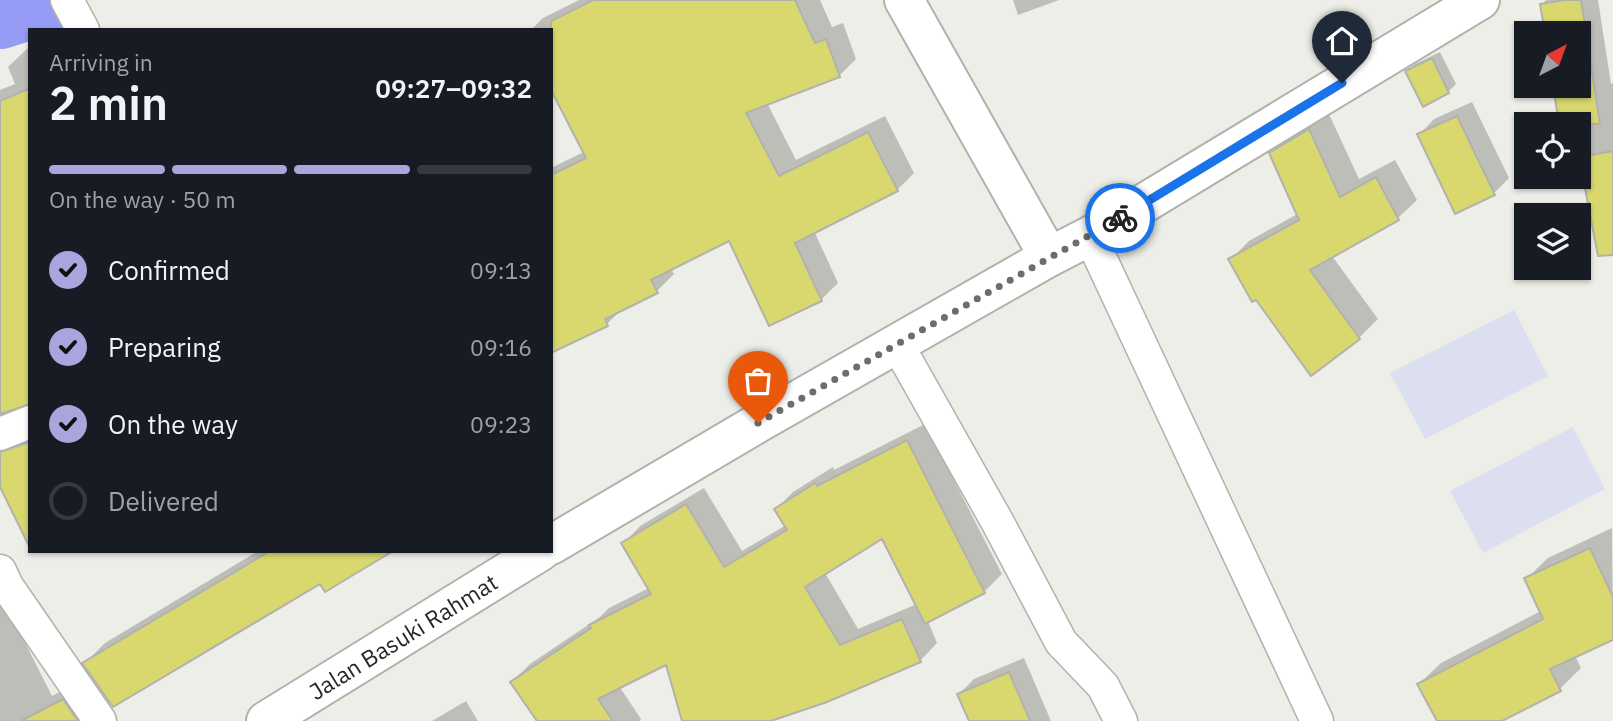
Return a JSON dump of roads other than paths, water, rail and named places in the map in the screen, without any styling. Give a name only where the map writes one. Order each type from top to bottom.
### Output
[{"type":"main road","points":[[904,0],[1049,257]]},
{"type":"main road","points":[[553,544],[758,423],[1090,236],[1480,0]]},
{"type":"main road","name":"Jalan Basuki Rahmat","points":[[266,721],[538,553]]},
{"type":"street","points":[[67,0],[82,28]]},
{"type":"street","points":[[1090,236],[1317,721]]},
{"type":"street","points":[[897,344],[998,523],[1061,642],[1103,686],[1121,721]]},
{"type":"street","points":[[0,433],[28,423]]},
{"type":"street","points":[[0,570],[7,586],[100,721]]},
{"type":"waterway","points":[[0,16],[51,0]]}]
